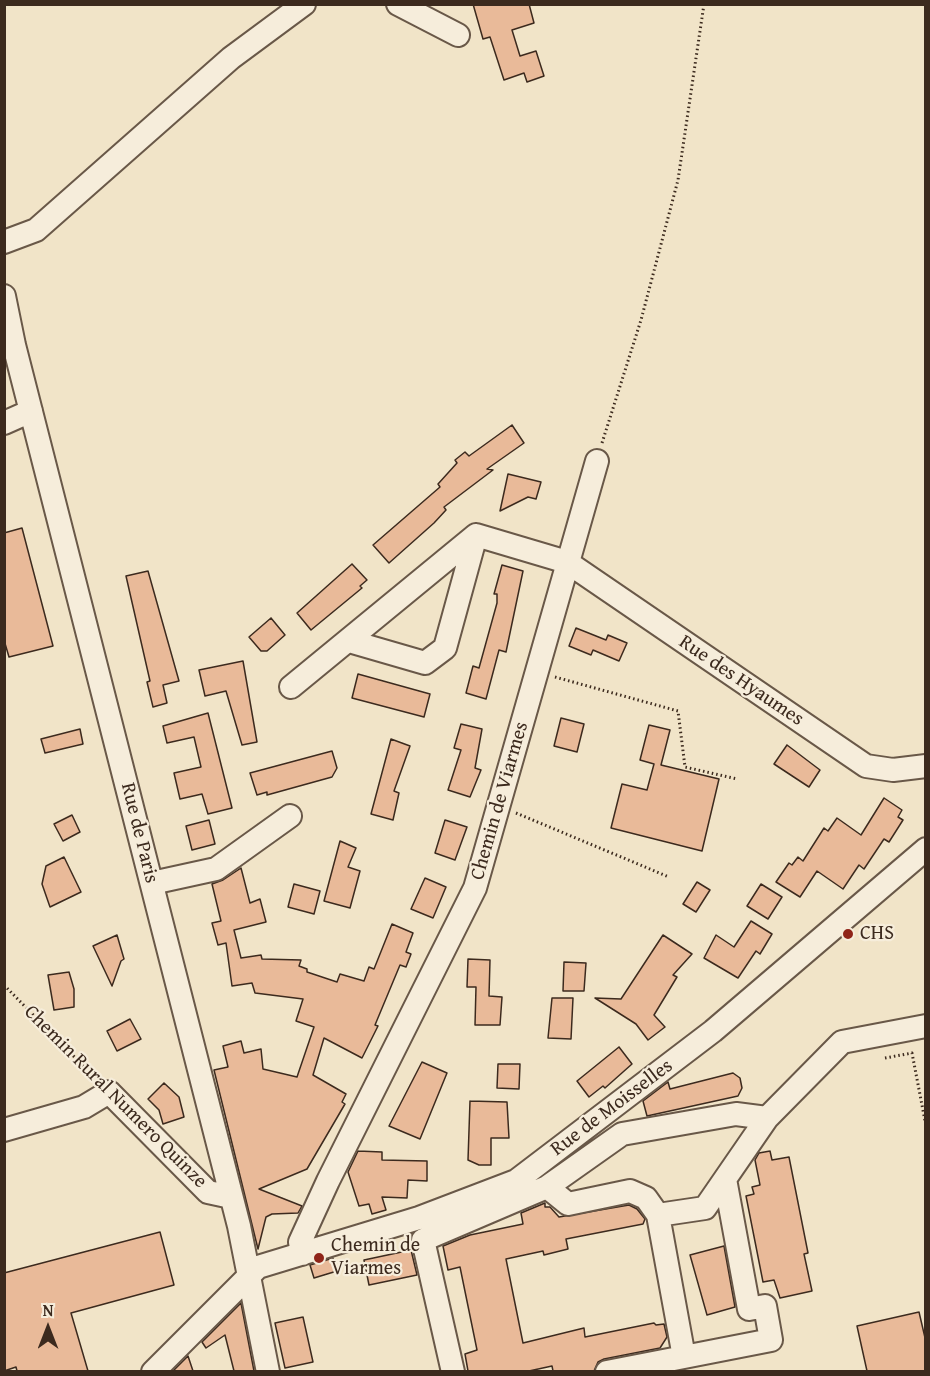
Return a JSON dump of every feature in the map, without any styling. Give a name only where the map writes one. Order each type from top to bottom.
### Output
[{"type":"street","points":[[4,242],[36,230],[231,58],[304,4]]},
{"type":"street","points":[[398,4],[458,35]]},
{"type":"street","name":"Rue de Paris","points":[[5,301],[231,1197],[268,1371]]},
{"type":"street","points":[[4,423],[31,411]]},
{"type":"street","name":"Chemin de Viarmes","points":[[302,1254],[300,1242],[328,1181],[475,888],[597,461]]},
{"type":"street","points":[[349,640],[425,663],[445,648],[476,535]]},
{"type":"street","points":[[291,687],[476,535]]},
{"type":"street","name":"Rue des Hyaumes","points":[[476,535],[567,562],[866,766],[893,771],[926,766]]},
{"type":"street","points":[[152,883],[216,869],[290,816]]},
{"type":"street","name":"Rue de Moisselles","points":[[153,1371],[225,1297],[251,1286],[258,1268],[419,1218],[516,1181],[708,1036],[921,862]]},
{"type":"street","points":[[658,1215],[705,1208],[766,1118],[842,1042],[926,1026]]},
{"type":"street","points":[[4,1130],[84,1107],[109,1092]]},
{"type":"street","name":"Chemin Rural Numero Quinze","points":[[109,1092],[208,1192],[231,1197]]},
{"type":"street","points":[[445,1370],[423,1240],[548,1186],[622,1134],[736,1114],[766,1118]]},
{"type":"street","points":[[607,1371],[771,1340],[765,1306],[749,1309],[725,1179]]},
{"type":"street","points":[[548,1186],[568,1204],[630,1191],[646,1198],[658,1215],[684,1357]]},
{"type":"path","points":[[597,461],[641,320],[678,180],[704,4]]},
{"type":"path","points":[[537,672],[678,711],[685,767],[737,779]]},
{"type":"path","points":[[499,806],[669,877]]},
{"type":"path","name":"Chemin Rural Numero Quinze","points":[[4,985],[109,1092]]},
{"type":"path","points":[[885,1058],[912,1053],[926,1126]]},
{"type":"building","points":[[473,4],[529,4],[534,23],[512,30],[520,56],[536,51],[544,76],[527,82],[524,73],[504,80],[490,37],[483,39]]},
{"type":"building","points":[[512,425],[524,443],[487,469],[493,470],[444,507],[446,510],[434,523],[389,563],[373,545],[440,487],[438,484],[457,463],[455,460],[465,452],[469,456]]},
{"type":"building","points":[[508,474],[541,482],[536,499],[528,497],[500,511]]},
{"type":"building","points":[[22,528],[53,646],[9,657],[4,640],[4,533]]},
{"type":"building","points":[[352,564],[367,580],[360,586],[362,588],[311,630],[297,613]]},
{"type":"building","points":[[502,565],[523,571],[506,652],[499,650],[486,699],[466,693],[473,666],[479,668],[497,603],[497,594],[494,594]]},
{"type":"building","points":[[148,571],[179,681],[163,685],[167,703],[153,707],[147,682],[150,681],[126,576]]},
{"type":"building","points":[[271,618],[285,635],[267,651],[261,651],[249,637]]},
{"type":"building","points":[[576,628],[606,640],[608,635],[627,643],[619,661],[593,650],[591,655],[569,646]]},
{"type":"building","points":[[243,661],[257,742],[242,745],[226,691],[205,696],[199,670]]},
{"type":"building","points":[[358,674],[430,694],[424,717],[352,698]]},
{"type":"building","points":[[208,713],[232,808],[208,814],[202,794],[180,799],[174,773],[201,767],[194,737],[167,743],[163,726]]},
{"type":"building","points":[[561,718],[584,724],[577,752],[554,746]]},
{"type":"building","points":[[461,724],[482,729],[475,768],[481,770],[470,797],[448,790],[461,750],[454,748]]},
{"type":"building","points":[[649,725],[670,730],[661,765],[719,779],[702,851],[611,828],[622,784],[647,790],[654,764],[640,760]]},
{"type":"building","points":[[80,729],[83,744],[45,753],[41,739]]},
{"type":"building","points":[[391,739],[410,746],[394,791],[399,793],[393,820],[371,814]]},
{"type":"building","points":[[787,745],[820,770],[809,787],[774,764]]},
{"type":"building","points":[[332,751],[337,768],[332,777],[267,795],[267,792],[257,795],[250,773]]},
{"type":"building","points":[[884,798],[902,810],[898,817],[903,820],[889,842],[884,839],[864,869],[859,865],[843,889],[817,871],[800,897],[776,882],[789,863],[792,865],[798,857],[803,861],[824,828],[828,831],[837,818],[861,835]]},
{"type":"building","points":[[72,815],[80,832],[63,841],[54,824]]},
{"type":"building","points":[[209,820],[215,844],[192,850],[186,826]]},
{"type":"building","points":[[445,820],[467,827],[455,860],[435,853]]},
{"type":"building","points":[[340,841],[356,848],[348,867],[360,871],[350,908],[324,901]]},
{"type":"building","points":[[64,857],[81,892],[50,907],[42,884],[46,866]]},
{"type":"building","points":[[241,868],[250,903],[260,899],[266,922],[234,930],[241,958],[261,955],[262,959],[301,960],[299,966],[307,969],[307,972],[337,982],[340,974],[364,981],[369,967],[374,969],[392,924],[413,933],[406,952],[411,954],[406,967],[400,965],[375,1025],[378,1026],[362,1058],[324,1038],[313,1075],[346,1094],[342,1102],[345,1104],[307,1169],[259,1189],[302,1206],[298,1213],[272,1214],[266,1217],[258,1249],[214,1070],[228,1067],[223,1046],[241,1041],[244,1053],[261,1049],[263,1069],[297,1077],[314,1027],[296,1021],[303,999],[255,993],[252,983],[232,986],[226,943],[218,945],[212,923],[221,921],[212,884],[223,880]]},
{"type":"building","points":[[425,878],[446,887],[433,918],[411,909]]},
{"type":"building","points":[[697,882],[710,890],[696,912],[683,904]]},
{"type":"building","points":[[294,884],[320,891],[314,914],[288,907]]},
{"type":"building","points":[[761,884],[782,897],[768,919],[747,906]]},
{"type":"building","points":[[751,921],[772,934],[760,954],[756,951],[738,978],[704,958],[716,935],[734,947]]},
{"type":"building","points":[[117,935],[124,959],[121,961],[112,986],[93,946]]},
{"type":"building","points":[[663,935],[692,954],[673,975],[677,977],[654,1015],[665,1027],[648,1040],[636,1024],[595,998],[621,999]]},
{"type":"building","points":[[468,959],[490,960],[489,996],[502,997],[500,1025],[475,1025],[476,987],[467,987]]},
{"type":"building","points":[[564,962],[586,963],[584,991],[563,991]]},
{"type":"building","points":[[69,972],[74,989],[74,1007],[54,1010],[48,975]]},
{"type":"building","points":[[552,998],[573,998],[571,1039],[548,1038]]},
{"type":"building","points":[[130,1019],[141,1039],[117,1051],[107,1031]]},
{"type":"building","points":[[619,1047],[632,1064],[605,1088],[603,1086],[589,1097],[577,1081]]},
{"type":"building","points":[[422,1062],[447,1073],[420,1139],[389,1126]]},
{"type":"building","points":[[498,1064],[520,1064],[519,1089],[497,1088]]},
{"type":"building","points":[[733,1073],[740,1078],[742,1088],[738,1096],[647,1116],[643,1101],[668,1082],[670,1089]]},
{"type":"building","points":[[164,1083],[179,1097],[184,1117],[163,1124],[159,1110],[148,1099]]},
{"type":"building","points":[[470,1101],[507,1102],[509,1138],[491,1138],[491,1165],[479,1165],[468,1160]]},
{"type":"building","points":[[358,1151],[382,1152],[382,1160],[427,1161],[427,1181],[408,1180],[407,1198],[382,1197],[386,1210],[372,1214],[369,1204],[359,1206],[348,1172]]},
{"type":"building","points":[[770,1151],[772,1160],[789,1157],[808,1253],[804,1254],[812,1291],[780,1298],[774,1280],[763,1282],[746,1196],[754,1194],[752,1187],[760,1185],[755,1160],[759,1153]]},
{"type":"building","points":[[545,1203],[545,1207],[550,1207],[559,1217],[629,1205],[637,1209],[645,1219],[643,1224],[566,1239],[568,1249],[544,1255],[543,1251],[506,1259],[523,1343],[584,1328],[585,1337],[654,1323],[664,1324],[667,1337],[660,1348],[604,1359],[598,1362],[594,1371],[553,1371],[552,1366],[529,1371],[468,1371],[465,1354],[477,1350],[460,1267],[448,1270],[443,1246],[470,1235],[523,1224],[521,1213]]},
{"type":"building","points":[[160,1232],[174,1285],[71,1313],[88,1371],[17,1371],[16,1367],[4,1371],[4,1273]]},
{"type":"building","points":[[724,1246],[735,1307],[707,1315],[690,1255]]},
{"type":"building","points":[[411,1250],[417,1275],[369,1285],[364,1260]]},
{"type":"building","points":[[333,1258],[337,1271],[314,1278],[310,1265]]},
{"type":"building","points":[[241,1303],[254,1371],[234,1371],[225,1335],[206,1348],[202,1342]]},
{"type":"building","points":[[919,1312],[926,1342],[926,1371],[867,1371],[857,1326]]},
{"type":"building","points":[[303,1317],[313,1362],[285,1368],[275,1323]]},
{"type":"building","points":[[188,1356],[193,1371],[173,1371]]},
{"type":"place","name":"CHS","points":[[848,934]]},
{"type":"place","name":"Chemin de Viarmes","points":[[319,1258]]}]
